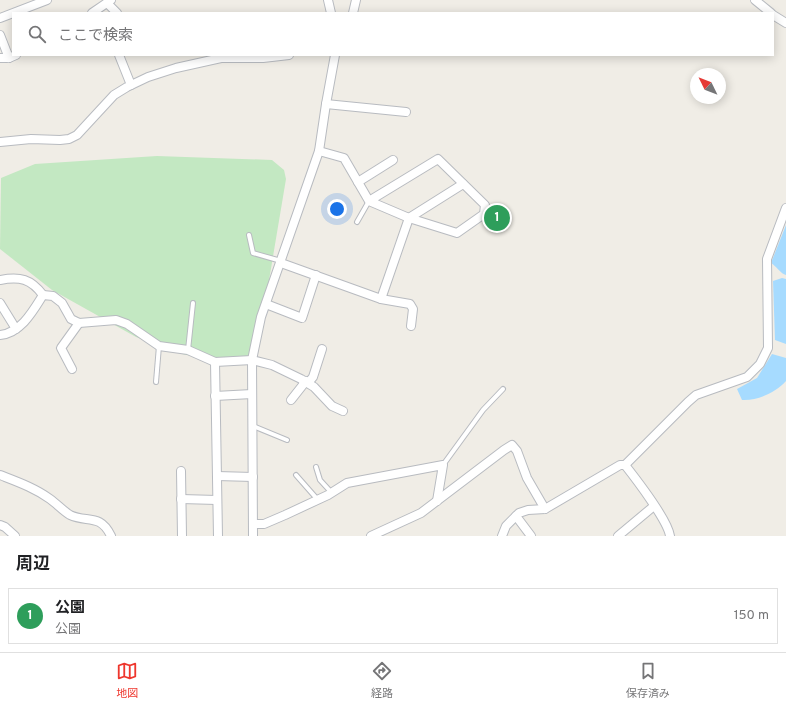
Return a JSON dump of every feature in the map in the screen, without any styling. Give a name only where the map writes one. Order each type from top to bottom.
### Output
[{"type":"street","points":[[16,12],[47,0]]},
{"type":"street","points":[[328,0],[330,12]]},
{"type":"street","points":[[353,12],[356,0]]},
{"type":"street","points":[[755,0],[770,12]]},
{"type":"street","points":[[93,12],[109,1],[116,12]]},
{"type":"street","points":[[0,18],[12,13]]},
{"type":"street","points":[[774,15],[786,23]]},
{"type":"street","points":[[0,35],[12,54]]},
{"type":"street","points":[[0,58],[13,56]]},
{"type":"street","points":[[119,56],[132,85]]},
{"type":"street","points":[[0,142],[31,139],[69,139],[77,135],[114,95],[148,77],[176,68],[221,58],[263,58],[280,56]]},
{"type":"street","points":[[253,536],[252,360],[261,317],[319,151],[335,56]]},
{"type":"street","points":[[326,104],[406,112]]},
{"type":"street","points":[[319,151],[344,158],[369,201],[409,218],[457,233],[484,214],[485,205],[438,159],[369,201]]},
{"type":"street","points":[[358,182],[393,160]]},
{"type":"street","points":[[382,299],[409,218],[463,184]]},
{"type":"street","points":[[502,536],[506,526],[519,513],[528,510],[545,509],[620,465],[625,465],[696,395],[747,377],[760,364],[768,348],[767,259],[786,208]]},
{"type":"street","points":[[281,262],[382,299],[410,304],[413,309],[411,326]]},
{"type":"street","points":[[266,304],[302,318],[316,275]]},
{"type":"street","points":[[0,280],[13,278],[26,280],[37,287],[43,295],[53,296],[62,303],[71,319],[79,323],[116,320],[127,324],[159,346],[188,350],[215,362],[252,360],[272,365],[307,382],[314,387],[332,406],[343,411]]},
{"type":"street","points":[[0,335],[10,333],[26,321],[43,295]]},
{"type":"street","points":[[0,303],[16,329]]},
{"type":"street","points":[[72,370],[61,348],[79,323]]},
{"type":"street","points":[[291,400],[313,377],[322,349]]},
{"type":"street","points":[[215,362],[218,536]]},
{"type":"street","points":[[215,396],[252,394]]},
{"type":"street","points":[[371,536],[421,513],[504,450],[512,446],[517,451],[527,478],[545,509]]},
{"type":"street","points":[[253,524],[264,524],[318,500],[347,483],[443,465],[437,501]]},
{"type":"street","points":[[625,465],[654,506],[669,530],[670,536]]},
{"type":"street","points":[[181,471],[182,536]]},
{"type":"street","points":[[0,476],[29,487],[75,517],[92,519],[107,527],[111,536]]},
{"type":"street","points":[[217,476],[253,477]]},
{"type":"street","points":[[181,499],[218,500]]},
{"type":"street","points":[[618,536],[654,506]]},
{"type":"street","points":[[516,516],[531,536]]},
{"type":"street","points":[[0,525],[15,536]]},
{"type":"lane","points":[[357,222],[369,201]]},
{"type":"lane","points":[[249,235],[253,253],[281,262]]},
{"type":"lane","points":[[188,350],[193,303]]},
{"type":"lane","points":[[156,382],[159,346]]},
{"type":"lane","points":[[443,465],[483,410],[503,389]]},
{"type":"lane","points":[[253,425],[287,440]]},
{"type":"lane","points":[[316,467],[320,480],[331,492]]},
{"type":"lane","points":[[296,475],[318,500]]},
{"type":"green space","points":[[157,156],[272,160],[284,170],[286,179],[259,340],[253,352],[247,356],[239,358],[207,359],[182,354],[136,337],[52,290],[0,249],[1,178],[35,164]]},
{"type":"green space","points":[[501,204],[507,215],[503,224],[492,231],[484,220],[494,212],[492,209]]},
{"type":"water","points":[[786,225],[786,275],[771,263]]},
{"type":"water","points":[[782,278],[786,279],[786,344],[775,340],[773,281]]},
{"type":"water","points":[[772,354],[786,358],[786,381],[777,389],[766,395],[754,399],[742,400],[737,389],[757,378]]},
{"type":"place","name":"公園","points":[[497,218]]}]
